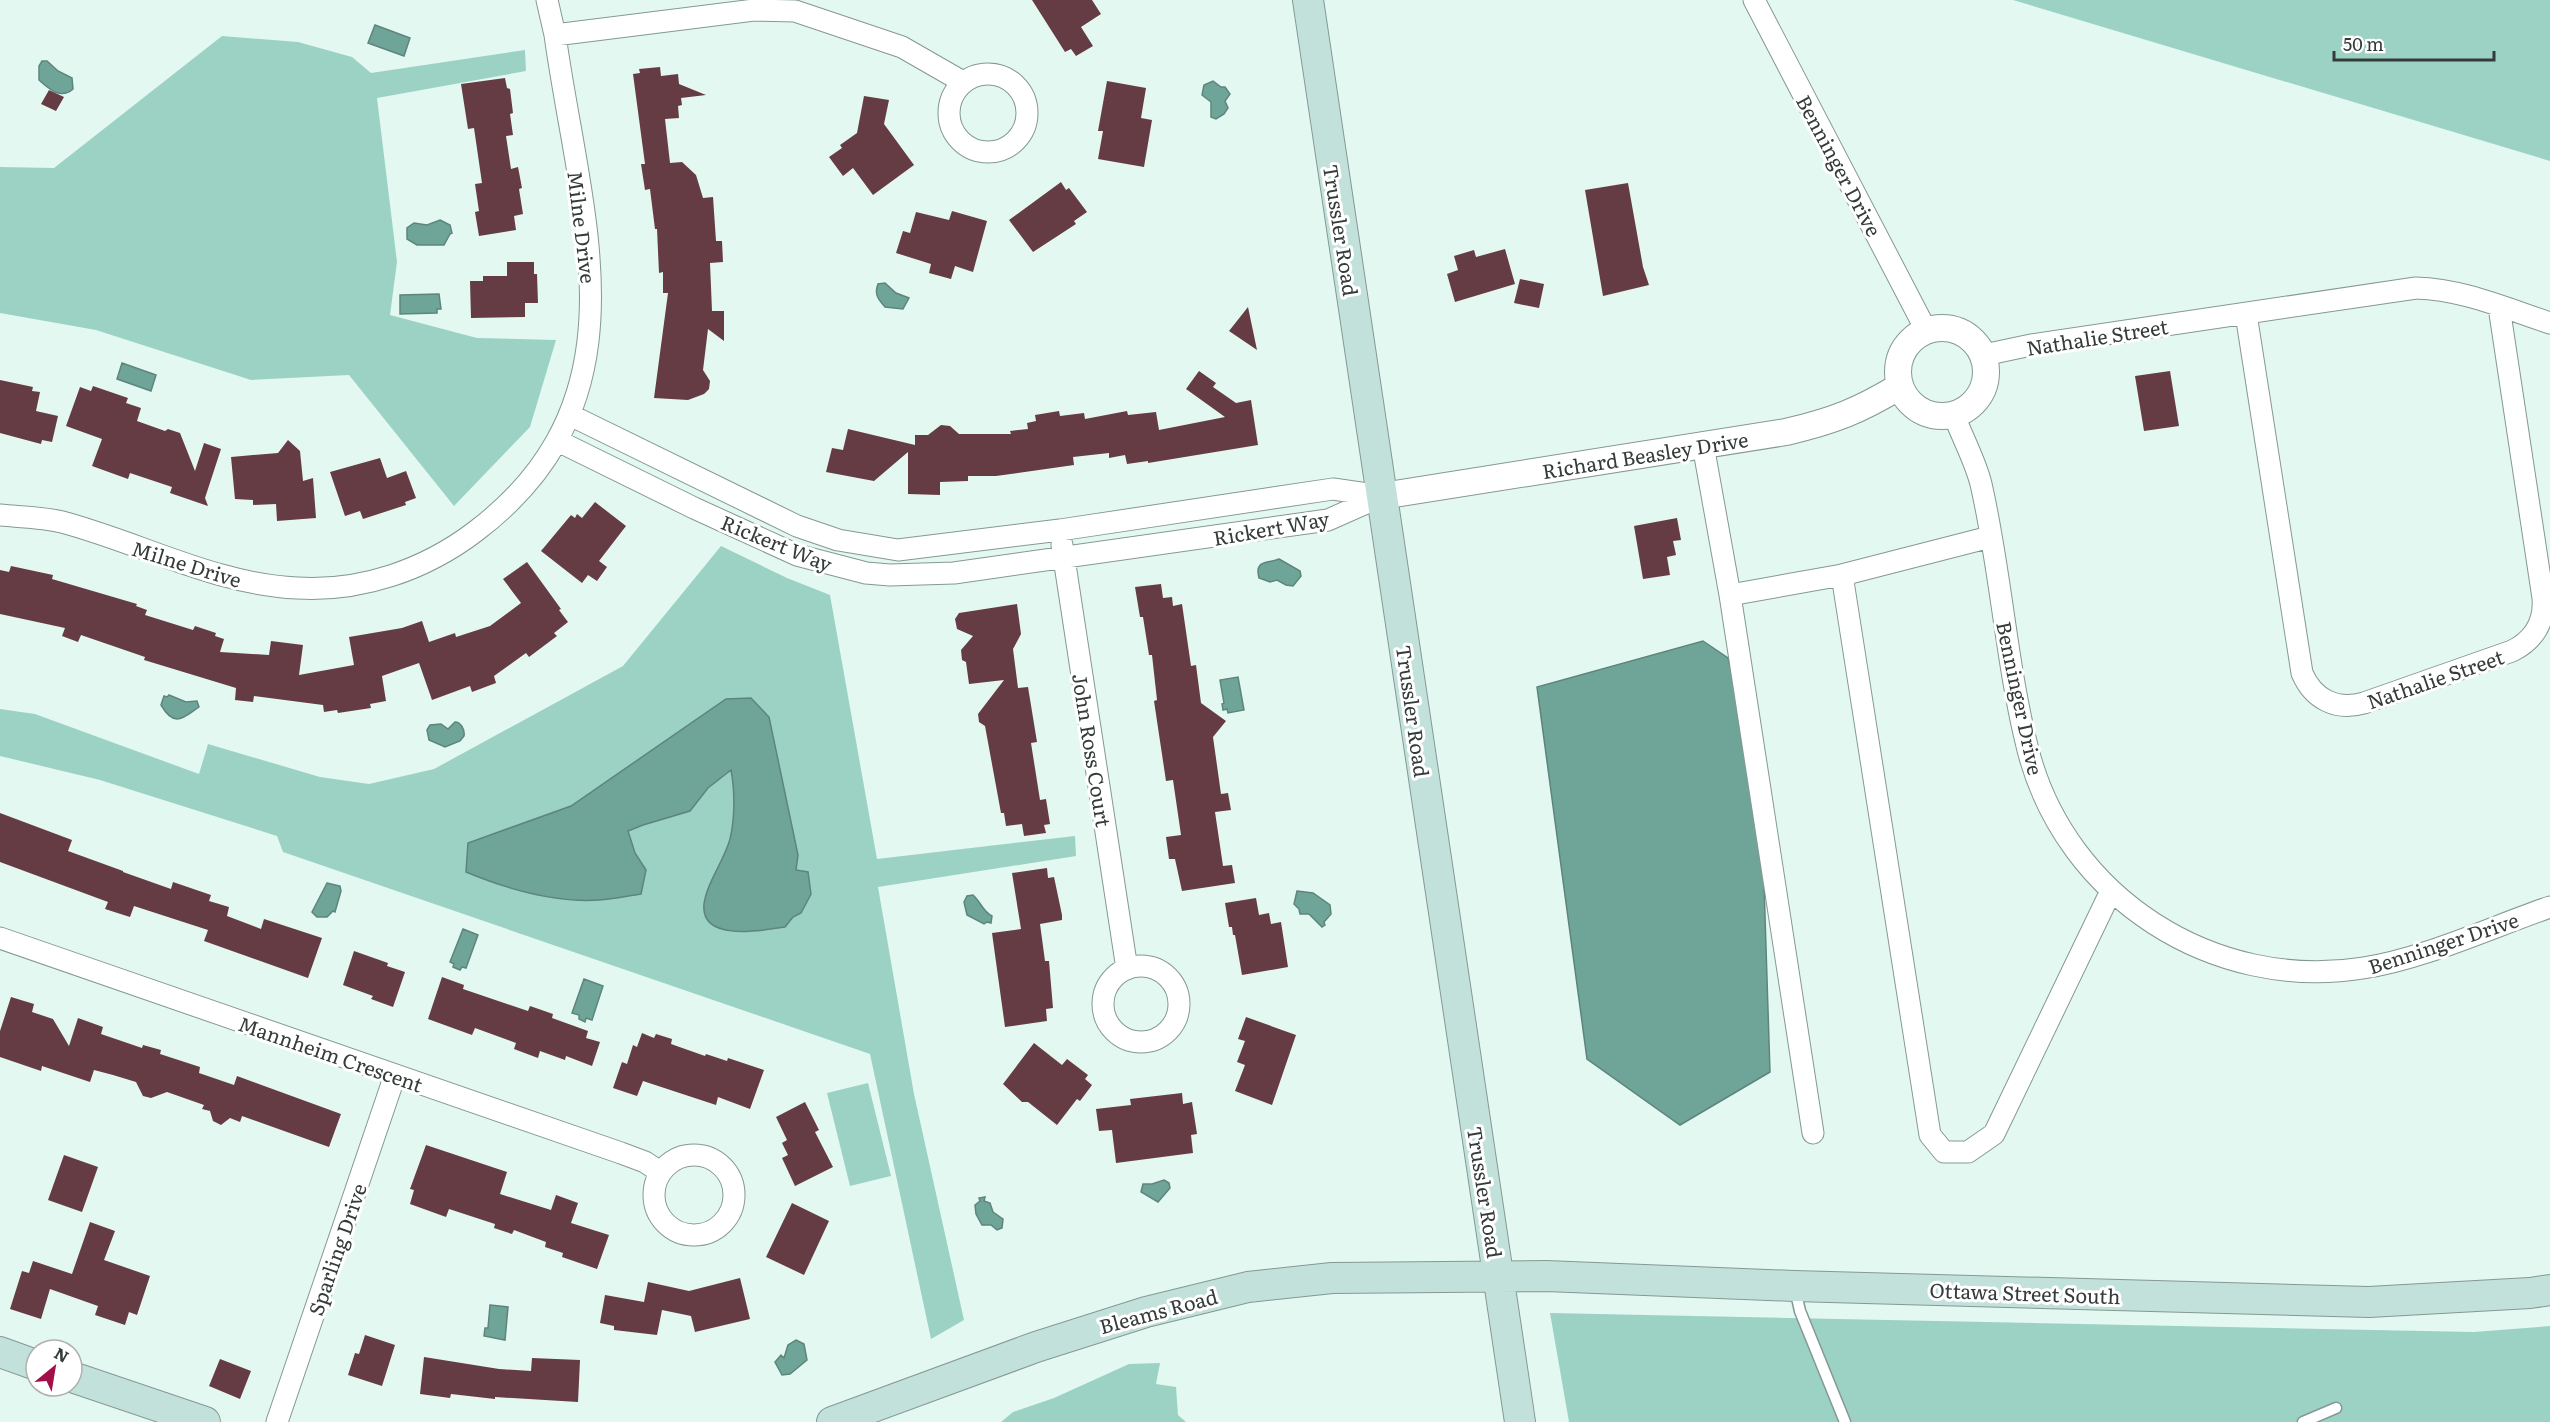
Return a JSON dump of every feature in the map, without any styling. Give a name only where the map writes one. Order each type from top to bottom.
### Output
[{"type":"main road","name":"Trussler Road","points":[[1308,0],[1520,1422]]},
{"type":"main road","name":"Bleams Road","points":[[832,1422],[1047,1344],[1207,1295],[1290,1281],[1332,1278],[1455,1276],[1500,1278]]},
{"type":"main road","name":"Ottawa Street South","points":[[1500,1278],[1546,1276],[1794,1286],[2369,1302],[2550,1290]]},
{"type":"main road","points":[[0,1352],[24,1361]]},
{"type":"main road","points":[[84,1381],[205,1422]]},
{"type":"street","name":"Milne Drive","points":[[0,515],[60,522],[235,580],[294,588],[349,587],[414,568],[457,545],[496,516],[534,476],[558,441],[570,415],[585,363],[592,304],[591,264],[555,35],[547,0]]},
{"type":"street","name":"Benninger Drive","points":[[1754,0],[1926,330]]},
{"type":"street","points":[[555,35],[754,10],[795,11],[902,47],[963,82]]},
{"type":"street","name":"Nathalie Street","points":[[1984,355],[2031,345],[2416,288],[2445,290],[2550,323]]},
{"type":"street","name":"Nathalie Street","points":[[2246,314],[2302,673],[2309,686],[2320,697],[2334,704],[2349,706],[2364,704],[2512,651],[2526,643],[2541,622],[2543,598],[2499,307]]},
{"type":"street","points":[[1945,328],[1962,332],[1976,343],[1984,355],[1986,376],[1981,393],[1971,406],[1953,415],[1939,416],[1922,411],[1909,401],[1900,386],[1898,369],[1902,353],[1913,339],[1926,330],[1945,328]]},
{"type":"street","name":"Richard Beasley Drive","points":[[1382,496],[1786,432],[1825,423],[1863,409],[1900,386]]},
{"type":"street","name":"Rickert Way","points":[[570,415],[797,525],[838,540],[898,550],[1060,530],[1333,489],[1382,496]]},
{"type":"street","name":"Benninger Drive","points":[[1953,415],[1980,481],[2023,728],[2034,771],[2051,811],[2069,842],[2111,891],[2163,930],[2210,953],[2260,967],[2312,973],[2389,963],[2550,907]]},
{"type":"street","name":"Rickert Way","points":[[558,441],[797,555],[854,571],[890,575],[954,573],[1328,520],[1382,496]]},
{"type":"street","points":[[1703,445],[1730,595],[1813,1133]]},
{"type":"street","name":"John Ross Court","points":[[1060,530],[1127,969]]},
{"type":"street","points":[[1730,595],[1842,575],[1990,537]]},
{"type":"street","points":[[1842,575],[1930,1135],[1944,1152],[1968,1152],[1994,1134],[2111,891]]},
{"type":"street","name":"Mannheim Crescent","points":[[0,938],[645,1161],[660,1172]]},
{"type":"street","name":"Sparling Drive","points":[[277,1422],[396,1075]]},
{"type":"lane","points":[[1794,1286],[1800,1311],[1845,1422]]},
{"type":"lane","points":[[2303,1422],[2336,1408]]},
{"type":"shaded area","points":[[2013,0],[2550,0],[2550,161]]},
{"type":"shaded area","points":[[375,25],[410,38],[404,56],[368,43]]},
{"type":"shaded area","points":[[222,36],[298,42],[352,57],[371,73],[525,50],[526,71],[377,98],[397,262],[390,315],[477,338],[556,340],[530,427],[454,506],[349,375],[251,380],[96,330],[0,313],[0,167],[54,168]]},
{"type":"shaded area","points":[[42,61],[47,61],[58,71],[72,78],[73,89],[64,94],[60,93],[51,90],[39,80],[39,66]]},
{"type":"shaded area","points":[[1213,81],[1225,87],[1230,94],[1225,101],[1228,108],[1216,119],[1211,117],[1211,102],[1202,95],[1204,85]]},
{"type":"shaded area","points":[[440,220],[450,225],[452,233],[444,245],[417,245],[407,239],[407,228],[414,223],[427,225]]},
{"type":"shaded area","points":[[885,283],[896,293],[909,298],[903,309],[885,307],[880,301],[877,296],[878,284]]},
{"type":"shaded area","points":[[439,294],[441,309],[437,309],[437,313],[400,314],[400,295]]},
{"type":"shaded area","points":[[122,363],[156,375],[151,391],[117,379]]},
{"type":"shaded area","points":[[721,546],[787,578],[830,595],[877,859],[1075,836],[1076,856],[878,887],[914,1094],[964,1320],[931,1339],[870,1054],[283,852],[277,836],[100,780],[0,756],[0,709],[35,714],[199,774],[208,744],[320,777],[369,784],[434,769],[623,666]]},
{"type":"shaded area","points":[[1279,559],[1300,571],[1301,576],[1293,586],[1277,580],[1270,582],[1259,578],[1260,565]]},
{"type":"shaded area","points":[[1703,641],[1728,658],[1761,791],[1770,1072],[1680,1125],[1587,1059],[1537,687]]},
{"type":"shaded area","points":[[1238,677],[1244,710],[1228,713],[1227,709],[1223,710],[1220,680]]},
{"type":"shaded area","points":[[169,695],[186,702],[197,701],[199,707],[180,719],[175,719],[161,705],[164,696]]},
{"type":"shaded area","points":[[751,698],[769,717],[798,855],[796,870],[808,872],[811,894],[801,913],[793,917],[785,927],[735,931],[722,929],[712,924],[705,916],[706,896],[732,831],[734,804],[731,770],[708,788],[690,811],[628,831],[635,853],[646,870],[641,894],[599,900],[548,897],[514,889],[466,872],[468,843],[571,806],[726,699]]},
{"type":"shaded area","points":[[455,722],[461,725],[464,731],[464,736],[460,741],[445,747],[429,740],[427,730],[430,725],[441,724],[448,729]]},
{"type":"shaded area","points":[[327,883],[340,886],[341,891],[335,912],[333,911],[327,917],[317,917],[312,912]]},
{"type":"shaded area","points":[[1297,891],[1313,893],[1330,905],[1331,914],[1324,922],[1325,925],[1322,927],[1309,914],[1300,914],[1294,904]]},
{"type":"shaded area","points":[[973,895],[992,916],[991,923],[984,924],[967,915],[964,902],[967,896]]},
{"type":"shaded area","points":[[463,929],[478,935],[466,968],[462,967],[460,970],[453,967],[454,964],[450,962]]},
{"type":"shaded area","points":[[584,979],[603,986],[592,1020],[586,1018],[585,1022],[579,1019],[579,1015],[572,1013]]},
{"type":"shaded area","points":[[868,1083],[891,1176],[850,1186],[827,1093]]},
{"type":"shaded area","points":[[1164,1180],[1169,1183],[1170,1188],[1158,1202],[1141,1192],[1143,1184]]},
{"type":"shaded area","points":[[985,1197],[984,1201],[990,1203],[993,1212],[1003,1219],[1002,1228],[997,1230],[991,1225],[982,1225],[976,1214],[975,1205],[980,1201],[979,1198]]},
{"type":"shaded area","points":[[490,1305],[508,1307],[505,1340],[484,1336],[485,1328],[488,1328]]},
{"type":"shaded area","points":[[1550,1313],[2474,1332],[2550,1326],[2550,1422],[1569,1422]]},
{"type":"shaded area","points":[[796,1340],[804,1344],[807,1360],[790,1374],[782,1375],[775,1362],[781,1355],[784,1358],[788,1345]]},
{"type":"shaded area","points":[[1160,1363],[1156,1384],[1176,1387],[1178,1415],[1186,1422],[1001,1422],[1013,1412],[1054,1398],[1129,1364]]},
{"type":"building","points":[[1032,0],[1092,0],[1101,14],[1081,27],[1093,46],[1076,56],[1071,49],[1065,52]]},
{"type":"building","points":[[660,67],[661,76],[678,74],[679,84],[706,95],[681,98],[682,105],[678,106],[679,118],[665,119],[670,163],[682,162],[696,175],[703,198],[713,197],[716,241],[722,241],[723,262],[710,263],[712,311],[724,311],[724,341],[708,329],[703,370],[710,381],[709,389],[704,394],[688,400],[654,398],[668,293],[663,293],[663,272],[659,273],[657,229],[655,229],[650,189],[645,190],[641,164],[645,164],[633,74],[640,73],[639,69]]},
{"type":"building","points":[[505,78],[507,88],[510,89],[513,113],[510,114],[513,135],[506,136],[511,169],[518,167],[523,214],[514,216],[516,230],[479,236],[475,212],[479,211],[475,184],[482,183],[474,128],[468,129],[461,84]]},
{"type":"building","points":[[1107,81],[1146,88],[1141,118],[1152,120],[1144,167],[1098,159],[1103,131],[1098,131]]},
{"type":"building","points":[[49,90],[64,97],[56,111],[41,104]]},
{"type":"building","points":[[864,96],[889,100],[884,124],[914,165],[873,195],[853,168],[843,176],[829,157],[842,148],[840,145],[857,133]]},
{"type":"building","points":[[1061,182],[1066,190],[1069,188],[1087,212],[1074,221],[1076,224],[1033,252],[1009,220]]},
{"type":"building","points":[[1628,183],[1643,267],[1649,285],[1603,296],[1585,190]]},
{"type":"building","points":[[952,211],[987,221],[973,272],[955,266],[951,279],[929,273],[931,264],[896,253],[903,231],[910,233],[916,212],[949,220]]},
{"type":"building","points":[[1505,249],[1515,284],[1455,302],[1447,274],[1458,270],[1454,256],[1474,250],[1476,257]]},
{"type":"building","points":[[507,262],[534,262],[534,274],[537,274],[538,303],[525,303],[525,317],[471,318],[470,281],[483,281],[483,276],[507,276]]},
{"type":"building","points":[[1520,279],[1544,284],[1539,308],[1514,303]]},
{"type":"building","points":[[1248,307],[1257,350],[1229,331]]},
{"type":"building","points":[[1199,371],[1216,383],[1213,387],[1236,403],[1251,400],[1258,445],[1148,463],[1148,461],[1127,464],[1125,455],[1109,458],[1109,453],[1073,457],[1074,465],[996,476],[968,476],[968,481],[940,482],[940,495],[908,494],[908,452],[874,481],[826,472],[832,448],[843,450],[848,429],[915,445],[915,435],[928,435],[941,425],[950,426],[959,434],[1011,434],[1010,431],[1028,429],[1027,423],[1036,421],[1035,415],[1059,411],[1060,416],[1084,413],[1085,419],[1127,411],[1128,415],[1156,412],[1159,430],[1225,417],[1186,389]]},
{"type":"building","points":[[2170,371],[2179,426],[2144,431],[2135,376]]},
{"type":"building","points":[[0,380],[33,387],[32,391],[40,392],[36,411],[58,416],[52,442],[42,440],[41,444],[0,433]]},
{"type":"building","points":[[93,386],[128,398],[126,403],[141,408],[137,421],[165,431],[168,429],[180,433],[195,471],[204,443],[221,449],[205,498],[208,506],[170,493],[172,487],[130,473],[128,479],[92,466],[102,439],[66,426],[80,387],[91,391]]},
{"type":"building","points":[[288,440],[300,451],[303,481],[313,478],[316,518],[277,521],[276,504],[253,505],[253,500],[235,499],[231,457],[278,453]]},
{"type":"building","points":[[380,458],[387,478],[406,471],[416,498],[405,502],[406,505],[363,519],[360,511],[345,516],[330,472]]},
{"type":"building","points":[[595,502],[626,526],[599,561],[607,567],[597,581],[588,575],[582,583],[541,551],[571,515],[575,518],[577,514],[582,518]]},
{"type":"building","points":[[1677,518],[1681,540],[1673,541],[1676,555],[1667,557],[1670,575],[1643,579],[1634,526]]},
{"type":"building","points":[[527,562],[568,622],[554,633],[557,636],[529,657],[526,653],[494,676],[496,683],[472,692],[470,686],[432,700],[419,663],[382,676],[386,701],[370,704],[371,708],[338,713],[337,710],[324,712],[323,705],[254,696],[253,702],[235,700],[236,688],[144,660],[145,657],[81,635],[78,642],[62,636],[65,628],[0,614],[0,570],[9,572],[11,566],[53,575],[52,579],[137,604],[136,606],[147,610],[145,615],[193,630],[195,626],[216,633],[215,636],[224,639],[220,652],[269,655],[271,641],[303,645],[299,675],[354,665],[349,637],[402,628],[422,621],[429,642],[455,633],[456,637],[490,626],[521,603],[503,579]]},
{"type":"building","points":[[1161,584],[1163,598],[1172,597],[1173,606],[1182,604],[1191,666],[1196,665],[1201,703],[1226,721],[1213,737],[1221,794],[1228,793],[1231,810],[1215,812],[1223,866],[1232,865],[1235,883],[1182,891],[1175,859],[1169,859],[1166,837],[1181,835],[1173,780],[1166,781],[1154,701],[1157,700],[1152,655],[1149,655],[1135,587]]},
{"type":"building","points":[[1017,604],[1021,634],[1013,649],[1018,688],[1028,687],[1037,742],[1031,743],[1040,800],[1046,799],[1050,824],[1044,825],[1046,833],[1024,836],[1022,824],[1006,826],[1004,813],[1001,813],[985,726],[979,722],[978,714],[1004,680],[969,684],[966,662],[962,660],[961,650],[973,636],[957,629],[955,619],[959,613]]},
{"type":"building","points":[[0,813],[72,840],[68,851],[171,889],[173,882],[211,895],[209,901],[229,907],[227,916],[261,929],[264,919],[322,938],[308,978],[204,941],[208,930],[134,906],[130,917],[105,909],[108,902],[0,862]]},
{"type":"building","points":[[1047,868],[1048,878],[1054,877],[1062,915],[1062,920],[1040,924],[1045,961],[1049,961],[1053,1008],[1046,1009],[1047,1021],[1005,1027],[992,933],[1021,929],[1012,873]]},
{"type":"building","points":[[1256,898],[1259,915],[1269,913],[1271,924],[1281,922],[1288,967],[1242,975],[1235,935],[1233,935],[1232,927],[1229,927],[1225,903]]},
{"type":"building","points":[[354,951],[388,963],[387,966],[405,972],[393,1007],[371,999],[373,996],[343,985]]},
{"type":"building","points":[[442,977],[464,985],[463,989],[528,1011],[530,1006],[553,1014],[552,1018],[588,1031],[586,1038],[600,1042],[592,1066],[566,1056],[565,1060],[540,1051],[538,1058],[514,1049],[516,1043],[475,1028],[472,1035],[428,1019]]},
{"type":"building","points":[[11,997],[34,1004],[32,1012],[53,1019],[69,1046],[78,1018],[103,1027],[101,1034],[142,1048],[143,1045],[161,1050],[160,1054],[200,1067],[199,1073],[234,1085],[237,1076],[341,1114],[329,1147],[242,1116],[240,1122],[230,1118],[221,1125],[213,1121],[210,1111],[202,1109],[204,1105],[167,1092],[151,1098],[143,1096],[136,1082],[113,1075],[94,1070],[90,1082],[42,1066],[41,1071],[0,1057],[0,1031]]},
{"type":"building","points":[[1246,1017],[1296,1035],[1272,1105],[1235,1091],[1245,1065],[1237,1062],[1245,1041],[1238,1039]]},
{"type":"building","points":[[642,1033],[654,1038],[656,1034],[672,1039],[671,1044],[705,1056],[706,1054],[727,1061],[728,1058],[764,1070],[750,1109],[718,1097],[716,1105],[643,1081],[637,1096],[613,1088],[622,1062],[627,1064],[633,1045],[637,1047]]},
{"type":"building","points":[[1034,1043],[1062,1065],[1067,1059],[1088,1075],[1085,1079],[1092,1085],[1080,1101],[1077,1099],[1057,1125],[1028,1102],[1022,1102],[1003,1084]]},
{"type":"building","points":[[1182,1093],[1183,1104],[1192,1102],[1197,1134],[1191,1135],[1193,1153],[1116,1163],[1112,1130],[1099,1131],[1096,1109],[1131,1105],[1130,1099]]},
{"type":"building","points":[[805,1102],[819,1130],[815,1132],[833,1167],[795,1186],[782,1158],[788,1155],[782,1143],[787,1140],[776,1117]]},
{"type":"building","points":[[426,1145],[507,1172],[500,1194],[551,1210],[556,1195],[578,1203],[571,1223],[609,1235],[597,1269],[562,1257],[563,1253],[545,1247],[546,1242],[514,1230],[512,1234],[494,1228],[495,1224],[449,1209],[446,1217],[410,1204],[414,1190],[410,1189]]},
{"type":"building","points":[[64,1155],[98,1167],[82,1212],[48,1200]]},
{"type":"building","points":[[792,1203],[829,1221],[804,1275],[766,1257]]},
{"type":"building","points":[[90,1222],[115,1231],[104,1260],[150,1276],[137,1315],[129,1312],[125,1325],[95,1315],[98,1306],[50,1289],[41,1319],[10,1309],[22,1271],[29,1273],[33,1261],[72,1274]]},
{"type":"building","points":[[740,1278],[750,1319],[695,1332],[691,1316],[662,1310],[657,1335],[614,1330],[614,1326],[600,1323],[605,1295],[644,1302],[648,1282],[689,1291]]},
{"type":"building","points":[[365,1335],[395,1345],[382,1386],[348,1375],[355,1353],[359,1354]]},
{"type":"building","points":[[424,1357],[499,1369],[531,1371],[532,1358],[580,1360],[578,1402],[495,1397],[495,1399],[451,1394],[450,1398],[420,1394]]},
{"type":"building","points":[[220,1359],[251,1371],[240,1399],[209,1386]]}]
